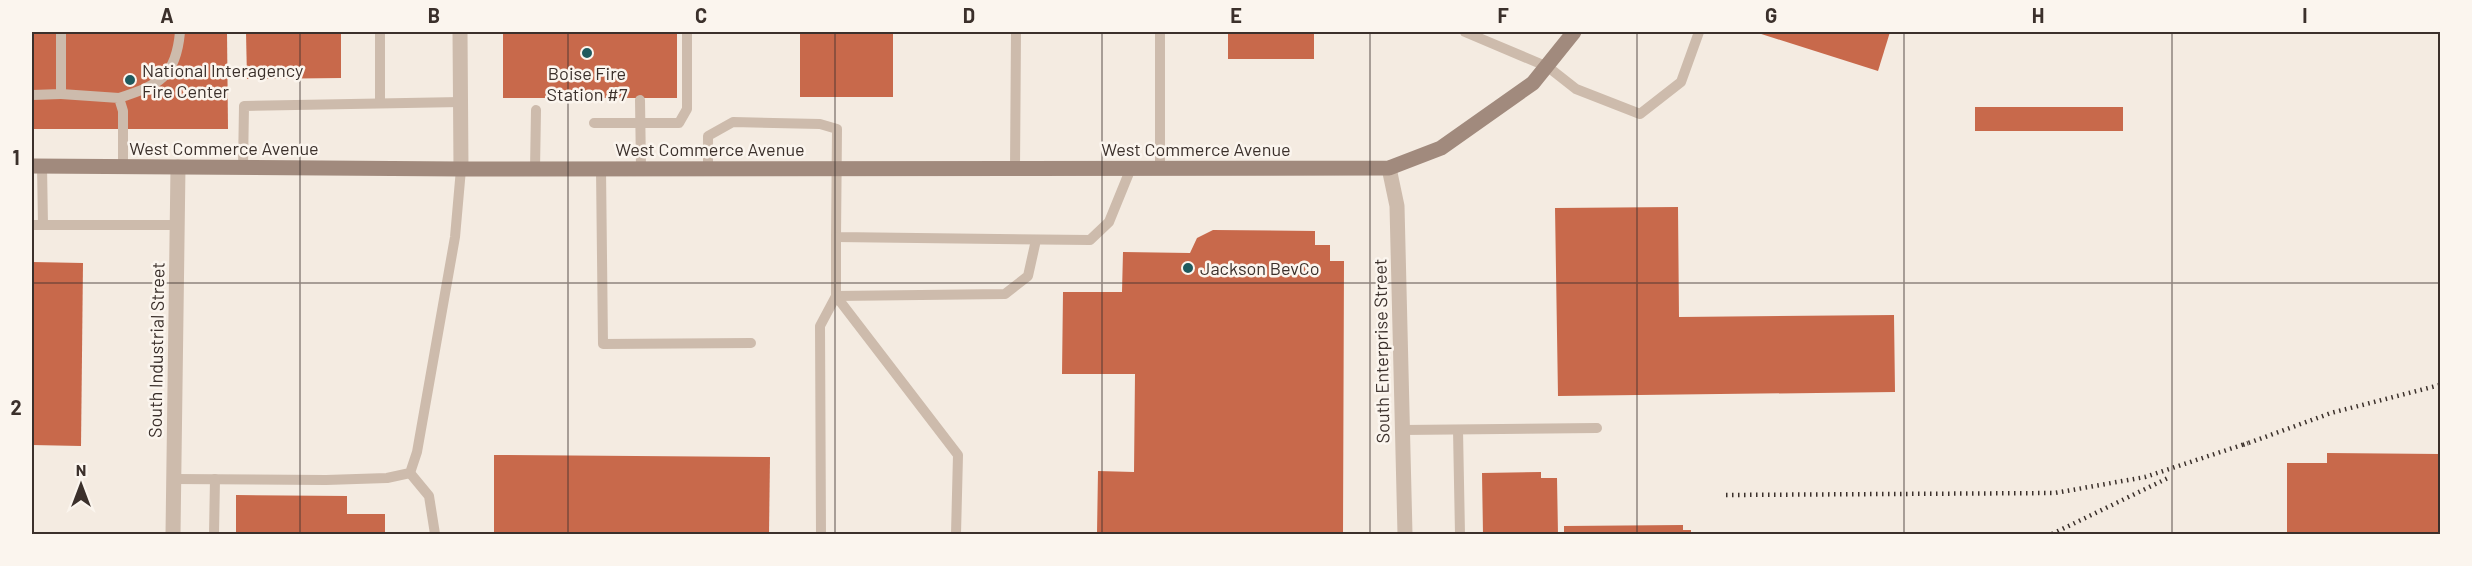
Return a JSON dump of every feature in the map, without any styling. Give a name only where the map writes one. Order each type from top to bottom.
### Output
[{"type":"street","points":[[460,32],[461,169]]},
{"type":"street","points":[[1389,168],[1441,148],[1533,83],[1574,32]]},
{"type":"street","name":"West Commerce Avenue","points":[[37,166],[461,169],[1389,168]]},
{"type":"street","name":"South Industrial Street","points":[[173,534],[178,167]]},
{"type":"street","name":"South Enterprise Street","points":[[1389,168],[1398,206],[1405,534]]},
{"type":"lane","points":[[61,94],[62,32]]},
{"type":"lane","points":[[32,95],[61,94],[119,98],[153,87],[166,76],[180,32]]},
{"type":"lane","points":[[380,32],[380,103]]},
{"type":"lane","points":[[594,123],[679,123],[687,109],[687,32]]},
{"type":"lane","points":[[1015,168],[1016,32]]},
{"type":"lane","points":[[1160,32],[1160,168]]},
{"type":"lane","points":[[1465,32],[1548,67],[1576,89],[1640,114],[1681,82],[1699,32]]},
{"type":"lane","points":[[119,98],[123,111],[123,166]]},
{"type":"lane","points":[[640,100],[640,168]]},
{"type":"lane","points":[[243,167],[244,106],[461,102]]},
{"type":"lane","points":[[536,110],[536,169]]},
{"type":"lane","points":[[708,168],[708,136],[733,122],[820,124],[837,129],[836,296],[820,326],[821,534]]},
{"type":"lane","points":[[37,166],[37,225],[177,225]]},
{"type":"lane","points":[[836,237],[1090,240],[1109,222],[1131,168]]},
{"type":"lane","points":[[410,473],[417,452],[455,237],[461,169]]},
{"type":"lane","points":[[601,169],[603,344],[751,343]]},
{"type":"lane","points":[[836,296],[1005,294],[1028,276],[1036,240]]},
{"type":"lane","points":[[836,296],[958,455],[956,534]]},
{"type":"lane","points":[[1403,430],[1596,428]]},
{"type":"lane","points":[[1458,430],[1460,534]]},
{"type":"lane","points":[[174,479],[387,478],[410,473]]},
{"type":"lane","points":[[410,473],[429,496],[435,534]]},
{"type":"lane","points":[[214,534],[215,480]]},
{"type":"building","name":"National Interagency Fire Center","points":[[32,32],[227,32],[228,129],[32,129]]},
{"type":"building","points":[[246,32],[341,32],[341,78],[247,79]]},
{"type":"building","points":[[503,32],[677,32],[677,98],[503,98]]},
{"type":"building","points":[[800,32],[893,32],[893,97],[800,97]]},
{"type":"building","points":[[1228,32],[1314,32],[1314,59],[1228,59]]},
{"type":"building","points":[[1755,32],[1890,32],[1878,71]]},
{"type":"building","points":[[1975,107],[2123,107],[2123,131],[1975,131]]},
{"type":"building","points":[[1678,207],[1679,317],[1894,315],[1895,392],[1558,396],[1555,208]]},
{"type":"building","points":[[1213,230],[1315,231],[1315,245],[1330,245],[1330,261],[1344,261],[1343,534],[1097,534],[1098,471],[1134,472],[1135,374],[1062,374],[1063,292],[1122,292],[1123,252],[1190,253],[1197,238]]},
{"type":"building","points":[[32,262],[83,263],[81,446],[32,445]]},
{"type":"building","points":[[2327,453],[2440,454],[2440,534],[2287,534],[2287,463],[2327,463]]},
{"type":"building","points":[[494,455],[770,457],[769,534],[494,534]]},
{"type":"building","points":[[1541,472],[1541,478],[1557,478],[1558,534],[1483,534],[1482,473]]},
{"type":"building","points":[[236,495],[347,496],[347,514],[385,514],[385,534],[236,534]]},
{"type":"building","points":[[1683,525],[1683,530],[1691,530],[1691,534],[1564,534],[1564,526]]},
{"type":"railway","points":[[2243,445],[2331,413],[2440,385]]},
{"type":"railway","points":[[1726,495],[2055,493],[2145,477],[2248,443]]},
{"type":"railway","points":[[2052,534],[2168,478]]},
{"type":"place","name":"Boise Fire Station #7","points":[[587,53]]},
{"type":"place","name":"National Interagency Fire Center","points":[[130,80]]},
{"type":"place","name":"Jackson BevCo","points":[[1188,268]]}]
